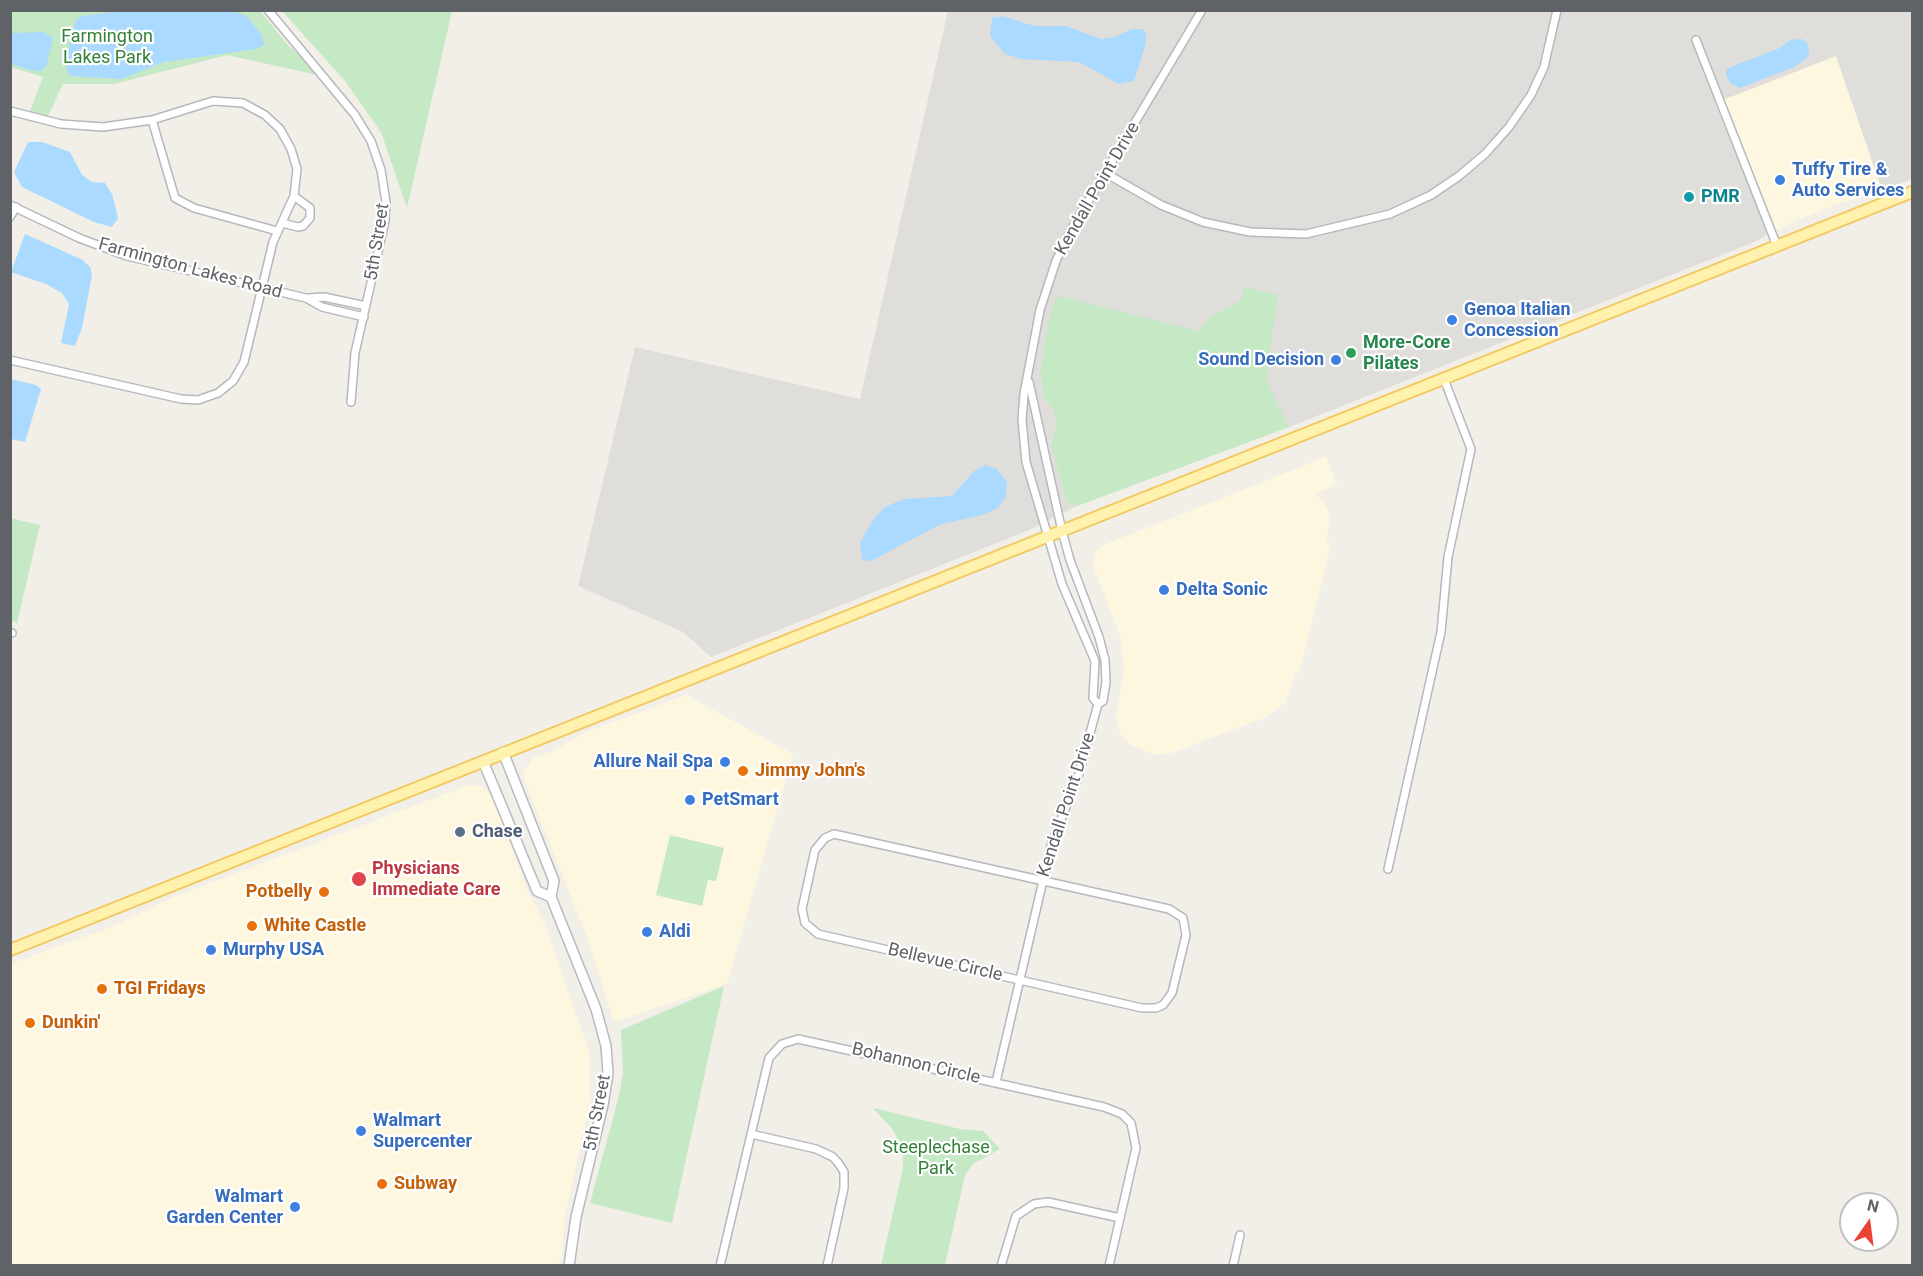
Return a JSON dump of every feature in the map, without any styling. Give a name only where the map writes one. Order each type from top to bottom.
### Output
[{"type":"main road","points":[[10,950],[1912,192]]},
{"type":"street","name":"5th Street","points":[[268,10],[355,115],[371,141],[381,170],[386,202],[385,220],[351,375],[351,402]]},
{"type":"street","name":"Kendall Point Drive","points":[[1098,704],[1094,698],[1095,661],[1062,584],[1026,462],[1022,420],[1034,334],[1045,288],[1071,230],[1107,174],[1202,10]]},
{"type":"street","points":[[1107,174],[1161,205],[1203,222],[1250,232],[1306,234],[1390,214],[1431,195],[1460,176],[1485,154],[1509,127],[1531,95],[1544,67],[1557,10]]},
{"type":"street","points":[[1696,40],[1776,246]]},
{"type":"street","points":[[10,111],[51,123],[90,127],[119,126],[152,120],[213,101],[234,101],[253,108],[280,129],[291,149],[297,169],[294,196],[277,231],[241,369],[233,381],[210,397],[198,400],[181,399],[10,360]]},
{"type":"street","points":[[152,120],[175,198],[194,208],[277,231]]},
{"type":"street","points":[[282,223],[298,227],[303,226],[310,218],[310,208],[294,196]]},
{"type":"street","name":"Farmington Lakes Road","points":[[13,206],[118,253],[306,298],[324,297],[366,306]]},
{"type":"street","points":[[10,217],[13,206]]},
{"type":"street","name":"Farmington Lakes Road","points":[[306,298],[322,307],[364,317]]},
{"type":"street","points":[[1388,869],[1441,632],[1448,557],[1471,449],[1444,379]]},
{"type":"street","name":"Kendall Point Drive","points":[[996,1082],[1052,842],[1078,777],[1098,704],[1103,701],[1106,660],[1062,531],[1029,380]]},
{"type":"street","name":"5th Street","points":[[503,752],[554,881],[551,897],[596,1009],[606,1046],[608,1073],[603,1105],[576,1217],[569,1266]]},
{"type":"street","name":"5th Street","points":[[483,761],[537,891],[551,897]]},
{"type":"street","name":"Bellevue Circle","points":[[834,834],[1043,880],[1169,909],[1183,918],[1186,935],[1172,993],[1168,1000],[1156,1008],[1142,1008],[818,934],[803,920],[803,902],[815,850],[825,838],[834,834]]},
{"type":"street","name":"Bohannon Circle","points":[[720,1266],[769,1058],[778,1047],[790,1041],[807,1040],[1108,1108],[1126,1118],[1134,1131],[1136,1148],[1109,1266]]},
{"type":"street","points":[[751,1134],[816,1149],[833,1157],[839,1164],[845,1179],[844,1188],[827,1266]]},
{"type":"street","points":[[1001,1266],[1016,1216],[1034,1203],[1048,1202],[1120,1218]]},
{"type":"street","points":[[1233,1266],[1240,1235]]},
{"type":"shaded area","points":[[948,11],[1912,11],[1912,179],[1882,190],[1836,56],[1715,103],[1769,233],[1757,241],[1289,427],[1077,506],[1027,531],[711,657],[683,632],[578,586],[635,347],[860,399]]},
{"type":"shaded area","points":[[1836,56],[1882,190],[1824,209],[1769,233],[1715,103]]},
{"type":"shaded area","points":[[1326,457],[1337,485],[1315,494],[1326,506],[1330,515],[1326,542],[1331,544],[1299,674],[1295,673],[1285,703],[1264,718],[1169,754],[1155,755],[1129,744],[1121,735],[1116,720],[1124,669],[1120,635],[1093,566],[1095,552],[1101,546]]},
{"type":"shaded area","points":[[686,695],[793,754],[727,984],[614,1022],[587,937],[524,779],[524,772],[533,758],[551,752],[584,733]]},
{"type":"shaded area","points":[[469,785],[483,787],[495,800],[526,888],[544,922],[590,1054],[590,1104],[564,1220],[562,1256],[558,1265],[11,1265],[10,964],[116,925],[173,897]]},
{"type":"green space","name":"Farmington Lakes Park","points":[[10,11],[260,11],[288,45],[322,76],[227,55],[114,84],[63,84],[48,116],[30,111],[43,77],[11,67]]},
{"type":"green space","points":[[282,11],[452,11],[407,208],[381,132],[345,81]]},
{"type":"green space","points":[[1244,287],[1278,295],[1266,380],[1289,427],[1077,506],[1067,502],[1051,446],[1057,423],[1054,410],[1043,396],[1041,370],[1048,322],[1055,300],[1060,296],[1199,331],[1211,316],[1241,300]]},
{"type":"green space","points":[[10,518],[40,525],[17,623],[11,621]]},
{"type":"green space","points":[[670,835],[724,848],[716,881],[708,880],[702,906],[656,895]]},
{"type":"green space","points":[[724,986],[672,1223],[590,1203],[619,1096],[623,1073],[621,1030]]},
{"type":"green space","name":"Steeplechase Park","points":[[873,1108],[960,1129],[983,1131],[1000,1149],[973,1164],[965,1175],[945,1265],[881,1265],[903,1168],[903,1155],[894,1131]]},
{"type":"water","points":[[120,11],[232,11],[246,16],[262,35],[264,45],[256,49],[164,62],[121,79],[72,76],[67,72],[71,34],[77,19],[82,16]]},
{"type":"water","points":[[1003,16],[1034,26],[1066,26],[1101,39],[1115,37],[1132,29],[1142,29],[1146,33],[1146,43],[1134,81],[1119,84],[1079,62],[1021,59],[1005,54],[990,36],[992,18]]},
{"type":"water","points":[[44,32],[53,38],[46,67],[41,71],[34,71],[11,64],[11,33]]},
{"type":"water","points":[[1802,39],[1808,44],[1809,56],[1794,67],[1740,88],[1730,83],[1726,75],[1727,69],[1780,48],[1790,40]]},
{"type":"water","points":[[28,142],[42,142],[70,152],[82,175],[92,182],[105,183],[112,194],[118,218],[112,227],[94,222],[22,187],[14,172]]},
{"type":"water","points":[[25,234],[83,260],[90,267],[92,275],[82,328],[75,346],[61,343],[69,304],[62,293],[46,284],[11,272]]},
{"type":"water","points":[[11,379],[36,385],[41,389],[25,442],[11,439]]},
{"type":"water","points":[[985,465],[997,469],[1007,482],[1006,497],[998,508],[982,515],[941,524],[871,561],[862,560],[860,543],[873,520],[885,507],[904,499],[952,496],[974,471]]},
{"type":"place","name":"Tuffy Tire & Auto Services","points":[[1780,180]]},
{"type":"place","name":"PMR","points":[[1689,197]]},
{"type":"place","name":"Genoa Italian Concession","points":[[1452,320]]},
{"type":"place","name":"More-Core Pilates","points":[[1351,353]]},
{"type":"place","name":"Sound Decision","points":[[1336,360]]},
{"type":"place","name":"Delta Sonic","points":[[1164,590]]},
{"type":"place","name":"Allure Nail Spa","points":[[725,762]]},
{"type":"place","name":"Jimmy John's","points":[[743,771]]},
{"type":"place","name":"PetSmart","points":[[690,800]]},
{"type":"place","name":"Chase","points":[[460,832]]},
{"type":"place","name":"Physicians Immediate Care","points":[[359,879]]},
{"type":"place","name":"Potbelly","points":[[324,892]]},
{"type":"place","name":"White Castle","points":[[252,926]]},
{"type":"place","name":"Aldi","points":[[647,932]]},
{"type":"place","name":"Murphy USA","points":[[211,950]]},
{"type":"place","name":"TGI Fridays","points":[[102,989]]},
{"type":"place","name":"Dunkin'","points":[[30,1023]]},
{"type":"place","name":"Walmart Supercenter","points":[[361,1131]]},
{"type":"place","name":"Subway","points":[[382,1184]]},
{"type":"place","name":"Walmart Garden Center","points":[[295,1207]]}]
